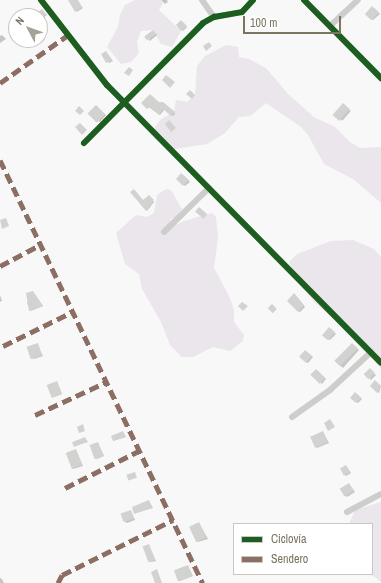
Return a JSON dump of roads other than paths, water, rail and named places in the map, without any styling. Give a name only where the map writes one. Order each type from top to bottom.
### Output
[{"type":"street","points":[[41,0],[91,66],[381,362]]},
{"type":"street","points":[[202,0],[214,17]]},
{"type":"street","points":[[84,143],[203,23],[214,17],[242,12],[253,0]]},
{"type":"street","points":[[304,0],[381,78]]},
{"type":"street","points":[[330,26],[358,0]]},
{"type":"street","points":[[164,232],[209,188]]},
{"type":"street","points":[[292,417],[330,390],[371,352]]},
{"type":"street","points":[[347,512],[381,494]]}]
